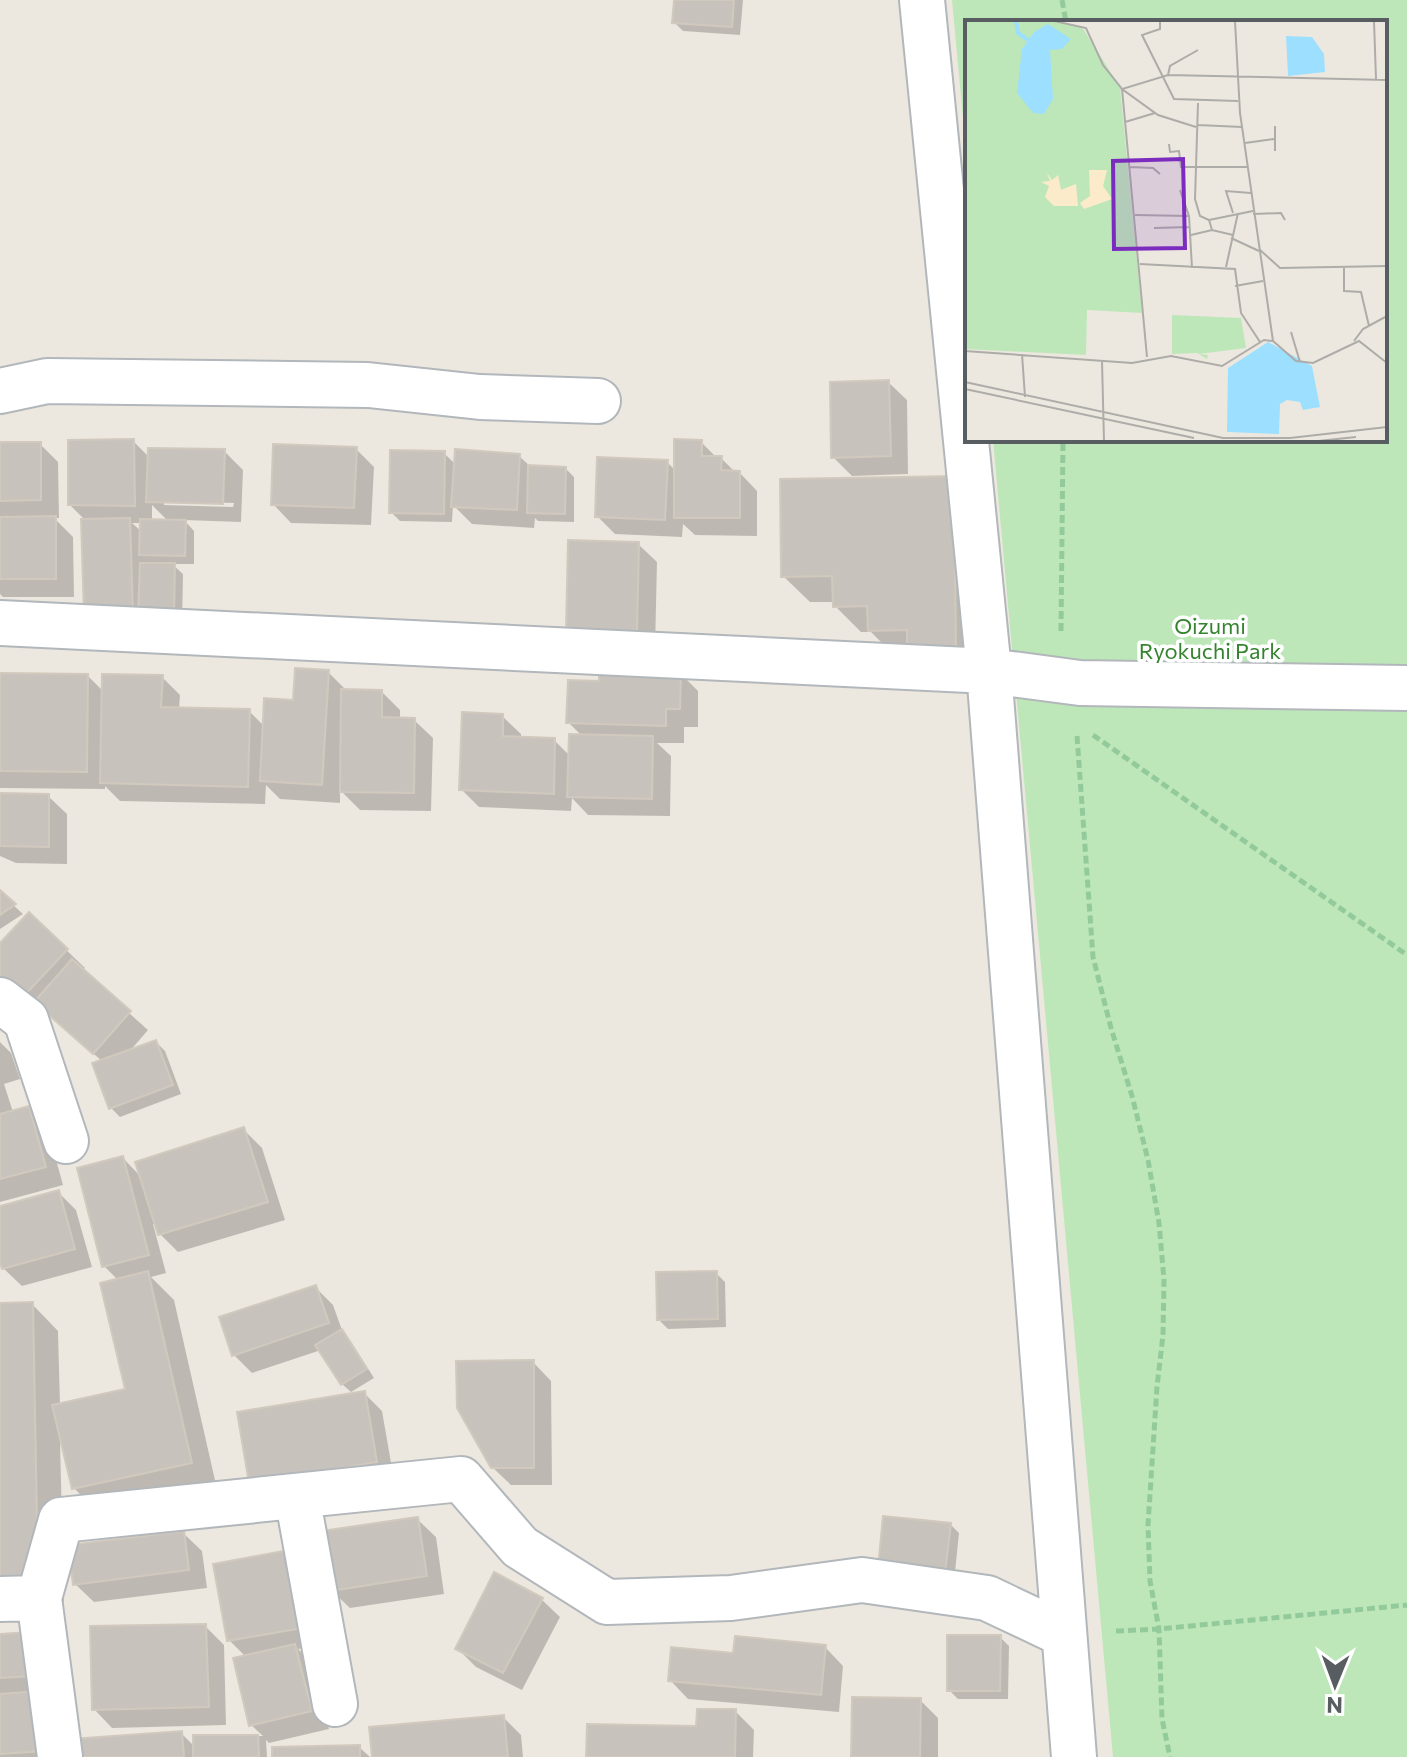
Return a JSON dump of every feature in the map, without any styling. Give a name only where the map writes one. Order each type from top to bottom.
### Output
[{"type":"street","points":[[922,0],[965,431]]},
{"type":"street","points":[[0,391],[47,381],[249,398],[368,385],[577,411]]},
{"type":"street","points":[[966,442],[989,671],[1074,1757]]},
{"type":"street","points":[[0,623],[989,671],[1072,695],[1407,688]]},
{"type":"street","points":[[0,1000],[26,1020],[66,1141]]},
{"type":"street","points":[[60,1757],[20,1599],[61,1520],[461,1479],[520,1547],[607,1602],[731,1598],[862,1580],[987,1598],[1063,1634]]},
{"type":"street","points":[[297,1496],[335,1704]]},
{"type":"path","points":[[1062,0],[1066,20]]},
{"type":"path","points":[[1063,442],[1072,695],[1093,957],[1148,1160],[1159,1223],[1164,1280],[1163,1335],[1148,1525],[1150,1581],[1159,1629],[1162,1719],[1170,1757]]},
{"type":"path","points":[[1072,695],[1407,955]]},
{"type":"path","points":[[1063,1634],[1159,1629],[1407,1605]]},
{"type":"green space","name":"Oizumi Ryokuchi Park","points":[[952,0],[1407,0],[1407,1757],[1113,1757],[993,442],[1387,442],[1387,20],[965,20],[965,140]]},
{"type":"building","points":[[674,0],[734,0],[732,27],[672,23]]},
{"type":"building","points":[[889,380],[891,456],[831,458],[830,382]]},
{"type":"building","points":[[134,439],[135,506],[68,505],[68,440]]},
{"type":"building","points":[[674,439],[702,440],[702,456],[722,456],[721,470],[740,471],[740,518],[674,518]]},
{"type":"building","points":[[0,442],[41,442],[41,500],[0,501]]},
{"type":"building","points":[[273,444],[357,447],[354,508],[271,505]]},
{"type":"building","points":[[148,448],[225,449],[223,504],[146,502]]},
{"type":"building","points":[[455,449],[520,454],[517,510],[451,507]]},
{"type":"building","points":[[390,450],[445,451],[444,514],[389,513]]},
{"type":"building","points":[[597,457],[668,460],[665,520],[595,517]]},
{"type":"building","points":[[528,465],[566,467],[565,514],[527,513]]},
{"type":"building","points":[[954,476],[956,651],[907,651],[907,630],[868,631],[867,606],[833,607],[832,576],[781,577],[780,479]]},
{"type":"building","points":[[56,516],[56,579],[0,579],[0,517]]},
{"type":"building","points":[[130,518],[133,614],[84,615],[81,519]]},
{"type":"building","points":[[140,519],[186,520],[185,556],[139,555]]},
{"type":"building","points":[[568,540],[639,542],[637,631],[566,630]]},
{"type":"building","points":[[140,563],[175,563],[174,616],[138,615]]},
{"type":"building","points":[[295,668],[329,670],[322,785],[260,781],[264,698],[293,700]]},
{"type":"building","points":[[599,669],[681,671],[680,709],[666,709],[666,726],[566,723],[568,680],[599,681]]},
{"type":"building","points":[[0,673],[88,674],[87,772],[0,771]]},
{"type":"building","points":[[102,674],[163,675],[161,707],[250,709],[248,787],[100,783]]},
{"type":"building","points":[[341,689],[382,690],[382,717],[415,718],[414,793],[340,792]]},
{"type":"building","points":[[462,712],[503,714],[503,736],[555,738],[554,794],[459,790]]},
{"type":"building","points":[[569,734],[653,736],[652,799],[567,797]]},
{"type":"building","points":[[0,793],[49,794],[49,847],[0,846]]},
{"type":"building","points":[[0,890],[16,904],[0,915]]},
{"type":"building","points":[[29,912],[68,949],[22,998],[0,977],[0,943]]},
{"type":"building","points":[[72,959],[131,1011],[93,1054],[34,1002]]},
{"type":"building","points":[[156,1040],[173,1085],[109,1109],[92,1063]]},
{"type":"building","points":[[29,1106],[46,1167],[0,1179],[0,1114]]},
{"type":"building","points":[[244,1127],[268,1202],[158,1235],[135,1162]]},
{"type":"building","points":[[123,1156],[149,1255],[102,1267],[77,1168]]},
{"type":"building","points":[[59,1190],[75,1249],[2,1269],[0,1206]]},
{"type":"building","points":[[148,1271],[192,1463],[72,1489],[52,1405],[125,1389],[100,1283]]},
{"type":"building","points":[[717,1271],[718,1319],[657,1320],[656,1272]]},
{"type":"building","points":[[316,1285],[329,1323],[232,1356],[219,1317]]},
{"type":"building","points":[[33,1302],[38,1577],[0,1577],[0,1303]]},
{"type":"building","points":[[342,1329],[367,1369],[341,1385],[315,1345]]},
{"type":"building","points":[[534,1360],[534,1468],[491,1468],[457,1408],[456,1361]]},
{"type":"building","points":[[365,1391],[377,1462],[249,1483],[237,1412]]},
{"type":"building","points":[[883,1516],[951,1523],[945,1574],[878,1568]]},
{"type":"building","points":[[418,1517],[427,1576],[330,1591],[321,1531]]},
{"type":"building","points":[[184,1531],[189,1570],[73,1585],[68,1545]]},
{"type":"building","points":[[289,1550],[303,1628],[227,1641],[213,1564]]},
{"type":"building","points":[[494,1572],[543,1598],[503,1673],[455,1649]]},
{"type":"building","points":[[206,1624],[209,1707],[92,1710],[90,1626]]},
{"type":"building","points":[[30,1632],[32,1676],[0,1678],[0,1634]]},
{"type":"building","points":[[947,1635],[1001,1635],[1000,1691],[947,1691]]},
{"type":"building","points":[[735,1636],[826,1645],[821,1695],[668,1681],[671,1647],[733,1653]]},
{"type":"building","points":[[295,1644],[312,1711],[249,1726],[233,1658]]},
{"type":"building","points":[[39,1691],[43,1751],[0,1754],[0,1694]]},
{"type":"building","points":[[852,1697],[921,1698],[920,1757],[851,1757]]},
{"type":"building","points":[[697,1709],[736,1709],[735,1757],[586,1757],[587,1724],[696,1726]]},
{"type":"building","points":[[504,1715],[508,1757],[372,1757],[369,1727]]},
{"type":"building","points":[[182,1731],[184,1757],[73,1757],[72,1739]]},
{"type":"building","points":[[193,1735],[258,1735],[259,1757],[193,1757]]},
{"type":"building","points":[[360,1745],[360,1757],[272,1757],[272,1747]]}]
